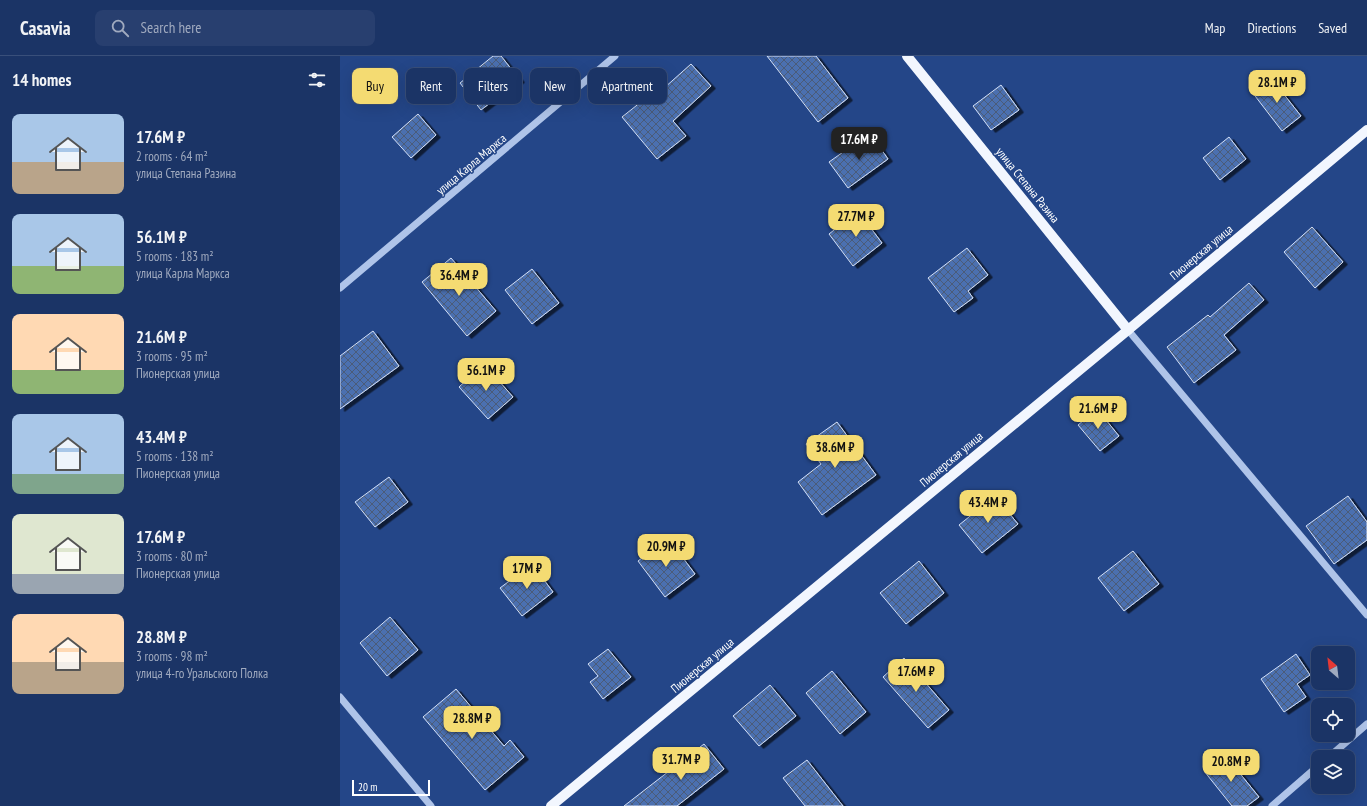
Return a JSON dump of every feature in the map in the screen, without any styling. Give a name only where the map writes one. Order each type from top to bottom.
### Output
[{"type":"main road","name":"улица Степана Разина","points":[[907,56],[1128,330]]},
{"type":"main road","name":"Пионерская улица","points":[[551,806],[1128,330],[1367,130]]},
{"type":"street","name":"улица Карла Маркса","points":[[340,288],[615,56]]},
{"type":"street","points":[[1128,330],[1367,615]]},
{"type":"street","points":[[340,697],[431,806]]},
{"type":"street","points":[[1337,750],[1367,724]]},
{"type":"street","points":[[1272,806],[1311,772]]},
{"type":"building","points":[[493,56],[501,56],[510,68],[478,68]]},
{"type":"building","points":[[767,56],[816,56],[848,98],[818,122]]},
{"type":"building","points":[[691,64],[711,86],[673,121],[686,136],[657,159],[622,117],[638,104],[667,104],[667,85]]},
{"type":"building","points":[[1271,78],[1301,116],[1282,131],[1252,92]]},
{"type":"building","points":[[464,80],[464,88],[460,83]]},
{"type":"building","points":[[1001,85],[1019,110],[991,130],[973,106]]},
{"type":"building","points":[[476,104],[489,104],[481,110]]},
{"type":"building","points":[[418,114],[436,135],[411,158],[392,137]]},
{"type":"building","points":[[870,133],[888,159],[848,188],[829,162]]},
{"type":"building","points":[[1229,137],[1246,159],[1220,180],[1203,158]]},
{"type":"building","points":[[858,211],[882,243],[853,266],[829,234]]},
{"type":"building","points":[[1312,227],[1343,262],[1315,288],[1284,252]]},
{"type":"building","points":[[967,248],[988,275],[968,291],[973,298],[954,312],[928,278]]},
{"type":"building","points":[[451,258],[496,311],[467,336],[422,282]]},
{"type":"building","points":[[532,269],[559,303],[532,324],[505,290]]},
{"type":"building","points":[[1249,283],[1264,300],[1224,335],[1236,350],[1194,383],[1167,347],[1208,315],[1210,317]]},
{"type":"building","points":[[373,331],[399,366],[340,409],[340,356]]},
{"type":"building","points":[[484,364],[513,397],[488,419],[459,387]]},
{"type":"building","points":[[1097,409],[1119,436],[1100,451],[1078,425]]},
{"type":"building","points":[[837,422],[876,475],[822,515],[798,482],[821,464],[806,444]]},
{"type":"building","points":[[389,477],[408,502],[375,527],[355,502]]},
{"type":"building","points":[[995,496],[1018,524],[982,553],[959,525]]},
{"type":"building","points":[[1348,496],[1367,522],[1367,540],[1334,564],[1306,526]]},
{"type":"building","points":[[668,538],[695,574],[665,597],[638,561]]},
{"type":"building","points":[[1133,551],[1159,584],[1124,611],[1098,578]]},
{"type":"building","points":[[919,561],[944,593],[906,624],[880,593]]},
{"type":"building","points":[[532,564],[553,592],[522,616],[500,588]]},
{"type":"building","points":[[390,617],[418,650],[387,676],[360,643]]},
{"type":"building","points":[[608,649],[631,677],[603,699],[590,682],[598,676],[588,664]]},
{"type":"building","points":[[1296,654],[1310,675],[1297,684],[1306,697],[1284,712],[1261,679]]},
{"type":"building","points":[[904,658],[949,710],[928,728],[883,677]]},
{"type":"building","points":[[832,671],[866,712],[840,734],[806,693]]},
{"type":"building","points":[[770,685],[796,716],[759,746],[733,716]]},
{"type":"building","points":[[456,689],[504,746],[510,740],[524,757],[485,790],[423,717]]},
{"type":"building","points":[[704,744],[724,769],[677,806],[624,806]]},
{"type":"building","points":[[1225,755],[1259,797],[1247,806],[1232,806],[1204,771]]},
{"type":"building","points":[[807,760],[843,806],[805,806],[783,778]]}]
